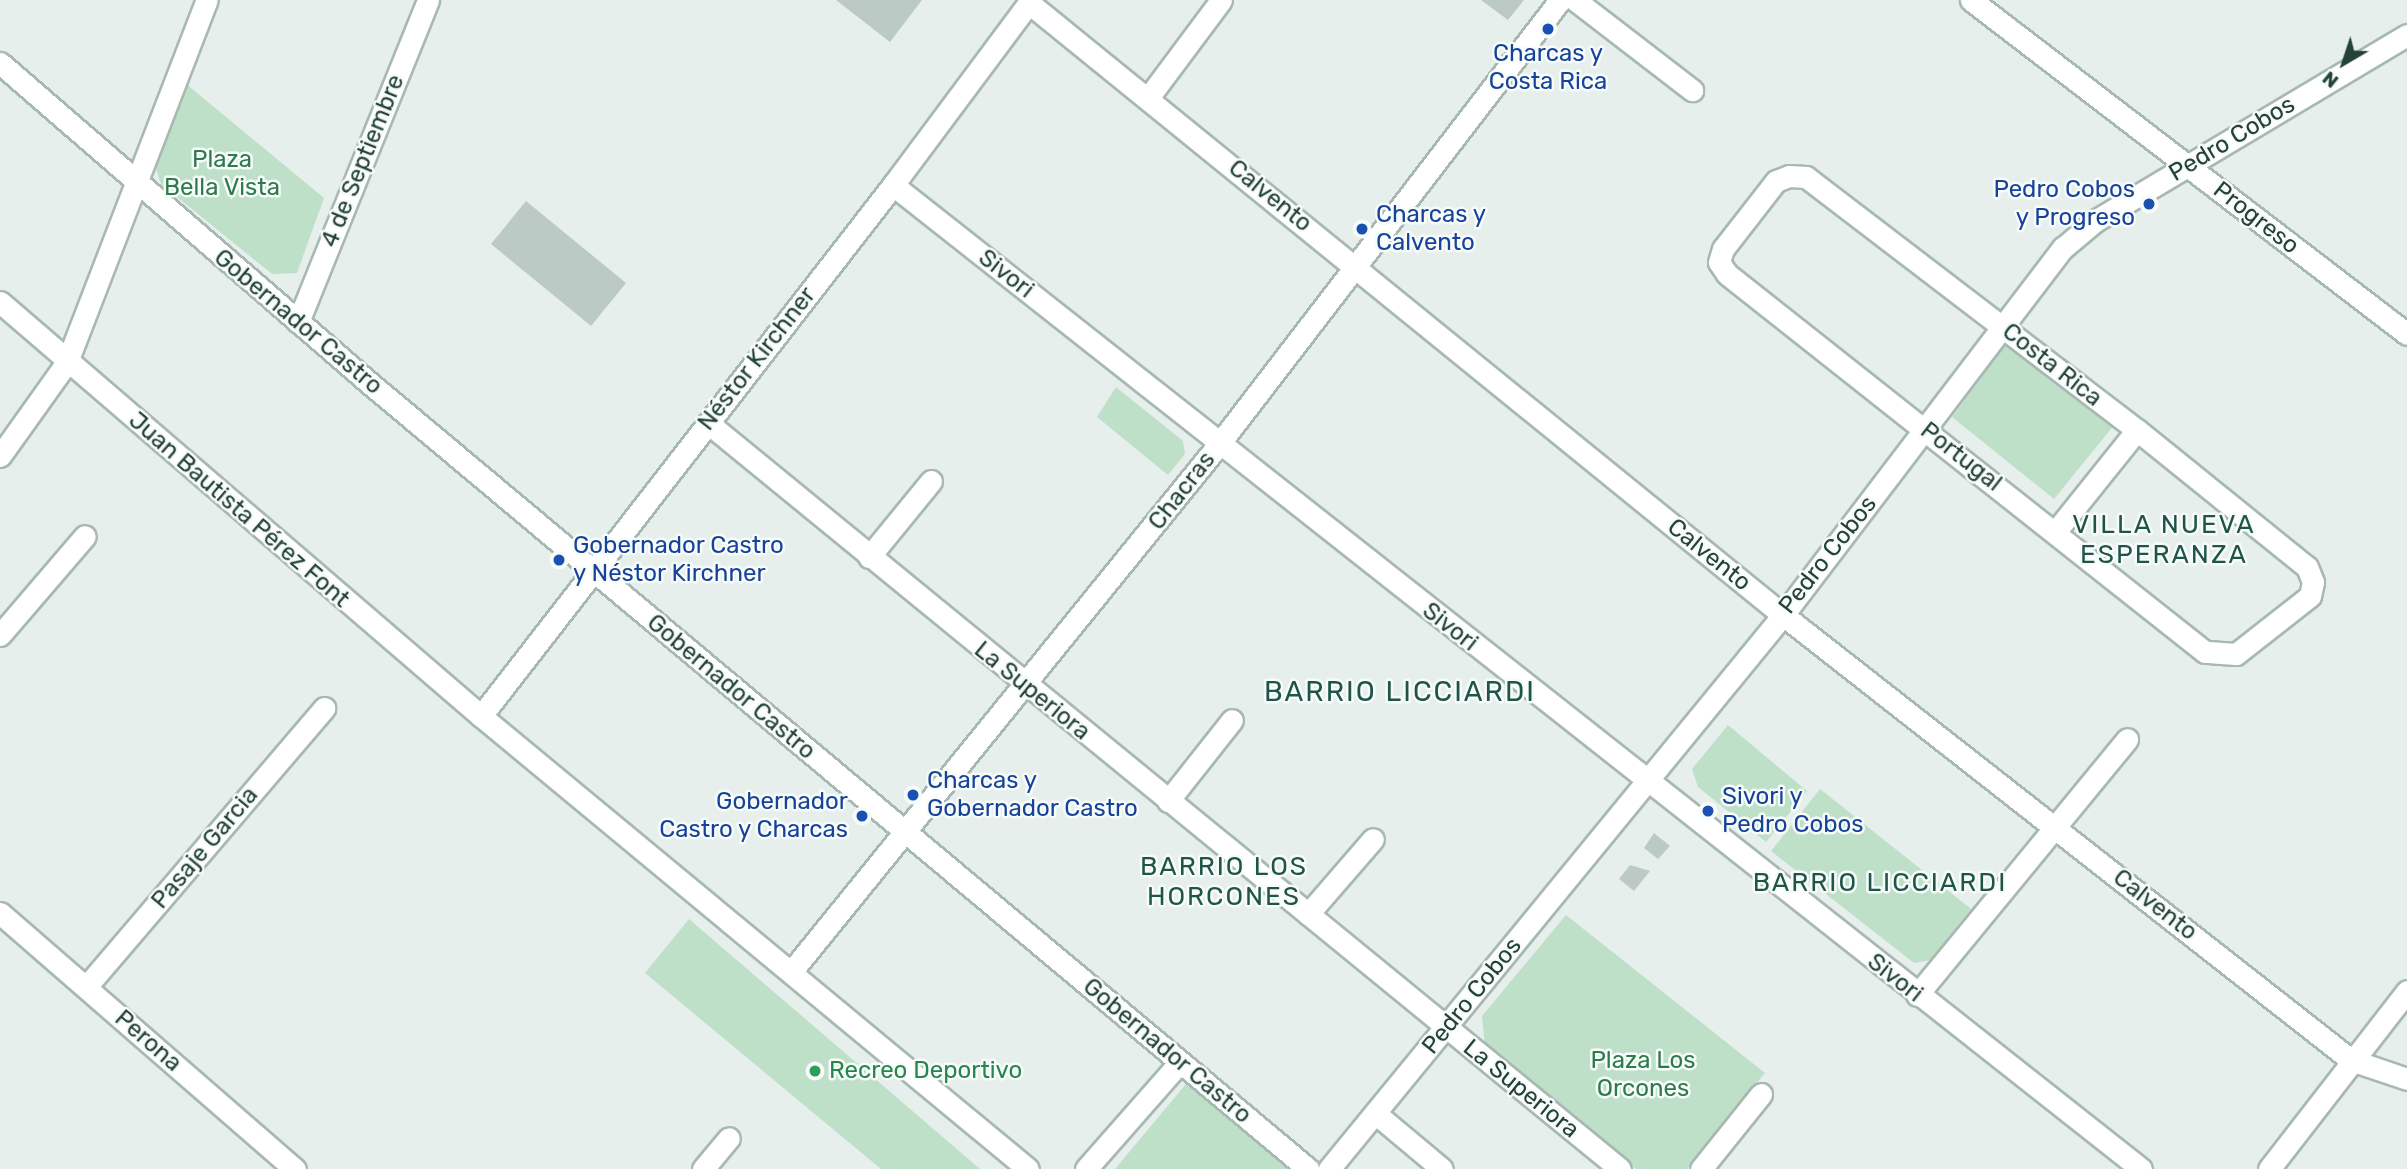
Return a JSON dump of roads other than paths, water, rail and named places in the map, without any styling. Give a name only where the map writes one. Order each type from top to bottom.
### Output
[{"type":"street","points":[[0,456],[67,362],[207,0]]},
{"type":"street","name":"4 de Septiembre","points":[[298,322],[428,0]]},
{"type":"street","points":[[1148,98],[1221,0]]},
{"type":"street","name":"Chacras","points":[[791,972],[1026,687],[1219,444],[1560,0]]},
{"type":"street","points":[[1574,0],[1692,90]]},
{"type":"street","name":"Progreso","points":[[1971,0],[2407,334]]},
{"type":"street","name":"Calvento","points":[[1030,1],[1783,615],[2351,1060],[2407,1079]]},
{"type":"street","name":"Néstor Kirchner","points":[[481,716],[893,185],[1030,1]]},
{"type":"street","name":"Pedro Cobos","points":[[1329,1169],[1783,615],[2005,328],[2063,248],[2095,221],[2407,35]]},
{"type":"street","name":"Gobernador Castro","points":[[0,63],[137,185],[298,322],[1308,1169]]},
{"type":"street","name":"Costa Rica","points":[[1790,176],[1806,177],[2137,430],[2307,567],[2313,582],[2301,606],[2236,654],[2205,652]]},
{"type":"street","name":"Portugal","points":[[1790,176],[1776,181],[1723,249],[1719,262],[1727,274],[2056,531],[2205,652]]},
{"type":"street","name":"Sivori","points":[[893,185],[1646,783],[2141,1169]]},
{"type":"street","name":"Juan Bautista Pérez Font","points":[[0,302],[481,716],[1028,1169]]},
{"type":"street","name":"La Superiora","points":[[708,423],[1026,687],[1620,1169]]},
{"type":"street","points":[[2056,531],[2137,430]]},
{"type":"street","points":[[869,557],[931,481]]},
{"type":"street","points":[[0,635],[85,536]]},
{"type":"street","name":"Pasaje Garcia","points":[[86,987],[324,708]]},
{"type":"street","points":[[1168,801],[1232,720]]},
{"type":"street","points":[[1917,995],[2127,739]]},
{"type":"street","points":[[1308,914],[1373,839]]},
{"type":"street","name":"Perona","points":[[0,913],[290,1167]]},
{"type":"street","points":[[2269,1169],[2407,991]]},
{"type":"street","points":[[1086,1169],[1180,1062]]},
{"type":"street","points":[[1701,1169],[1761,1094]]},
{"type":"street","points":[[1375,1113],[1442,1169]]},
{"type":"street","points":[[703,1169],[729,1139]]},
{"type":"place","name":"Charcas y Costa Rica","points":[[1548,29]]},
{"type":"place","name":"Pedro Cobos y Progreso","points":[[2149,204]]},
{"type":"place","name":"Charcas y Calvento","points":[[1362,229]]},
{"type":"place","name":"Gobernador Castro y Néstor Kirchner","points":[[559,560]]},
{"type":"place","name":"Charcas y Gobernador Castro","points":[[913,795]]},
{"type":"place","name":"Sivori y Pedro Cobos","points":[[1708,811]]},
{"type":"place","name":"Gobernador Castro y Charcas","points":[[862,816]]},
{"type":"place","name":"Recreo Deportivo","points":[[815,1071]]},
{"type":"district","name":"VILLA NUEVA ESPERANZA","points":[[2164,540]]},
{"type":"district","name":"BARRIO LICCIARDI","points":[[1400,692]]},
{"type":"district","name":"BARRIO LOS HORCONES","points":[[1224,882]]},
{"type":"district","name":"BARRIO LICCIARDI","points":[[1880,883]]},
{"type":"park label","name":"Plaza Bella Vista","points":[[222,174]]},
{"type":"park label","name":"Plaza Los Orcones","points":[[1643,1075]]}]
